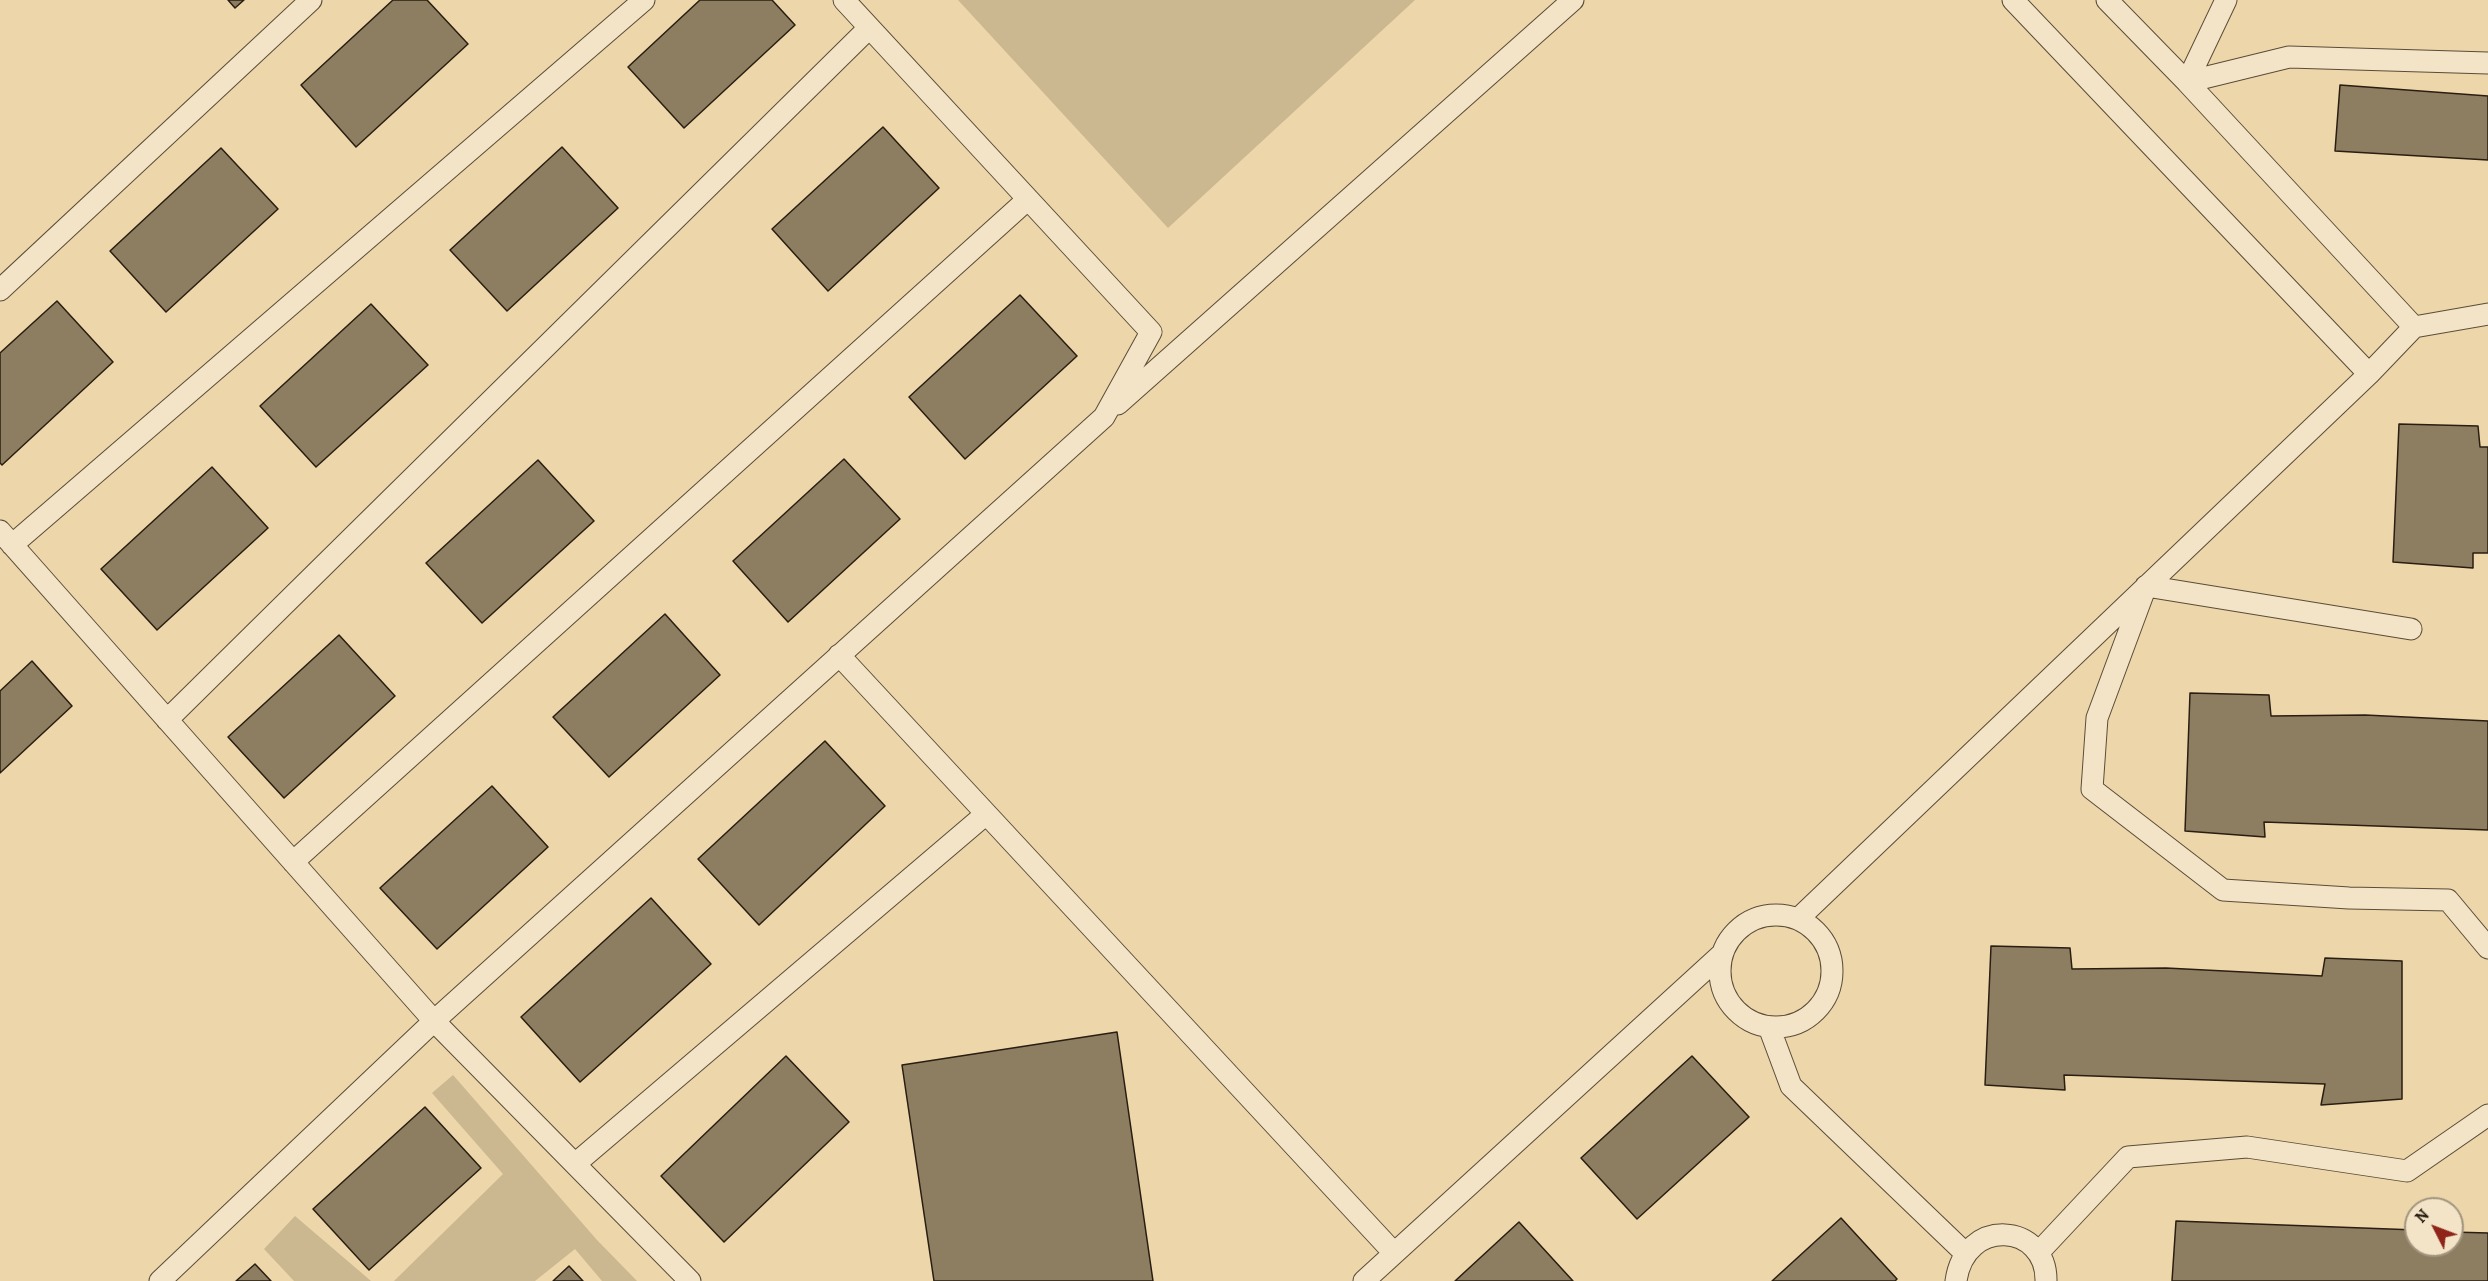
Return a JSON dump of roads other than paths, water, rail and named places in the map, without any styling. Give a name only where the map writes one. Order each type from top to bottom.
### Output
[{"type":"lane","points":[[0,290],[311,0]]},
{"type":"lane","points":[[644,0],[6,538],[434,1021],[690,1281]]},
{"type":"lane","points":[[844,0],[1151,332],[1102,418]]},
{"type":"lane","points":[[160,1281],[434,1021],[1102,418],[1573,0]]},
{"type":"lane","points":[[2013,0],[2369,374]]},
{"type":"lane","points":[[2108,0],[2414,327]]},
{"type":"lane","points":[[2187,82],[2226,0]]},
{"type":"lane","points":[[167,720],[869,28]]},
{"type":"lane","points":[[2187,82],[2289,57],[2488,63]]},
{"type":"lane","points":[[293,862],[1027,200]]},
{"type":"lane","points":[[1798,919],[2369,374],[2414,327],[2488,314]]},
{"type":"lane","points":[[2146,586],[2411,629]]},
{"type":"lane","points":[[2146,586],[2097,718],[2092,789],[2223,890],[2349,898],[2448,900],[2488,948]]},
{"type":"lane","points":[[839,656],[1394,1253]]},
{"type":"lane","points":[[575,1164],[986,814]]},
{"type":"lane","points":[[1780,915],[1798,919],[1813,928],[1824,942],[1831,959],[1832,977],[1827,994],[1817,1009],[1804,1020],[1787,1026],[1769,1027],[1753,1023],[1739,1014],[1729,1002],[1722,987],[1719,970],[1722,954],[1730,938],[1744,925],[1761,916],[1780,915]]},
{"type":"lane","points":[[1364,1281],[1722,954]]},
{"type":"lane","points":[[1769,1027],[1791,1086],[1965,1253]]},
{"type":"lane","points":[[2038,1253],[2128,1157],[2247,1147],[2407,1171],[2488,1115]]},
{"type":"lane","points":[[1956,1281],[1958,1267],[1965,1253],[1987,1236],[2002,1234],[2016,1236],[2038,1253],[2044,1264],[2046,1281]]}]
